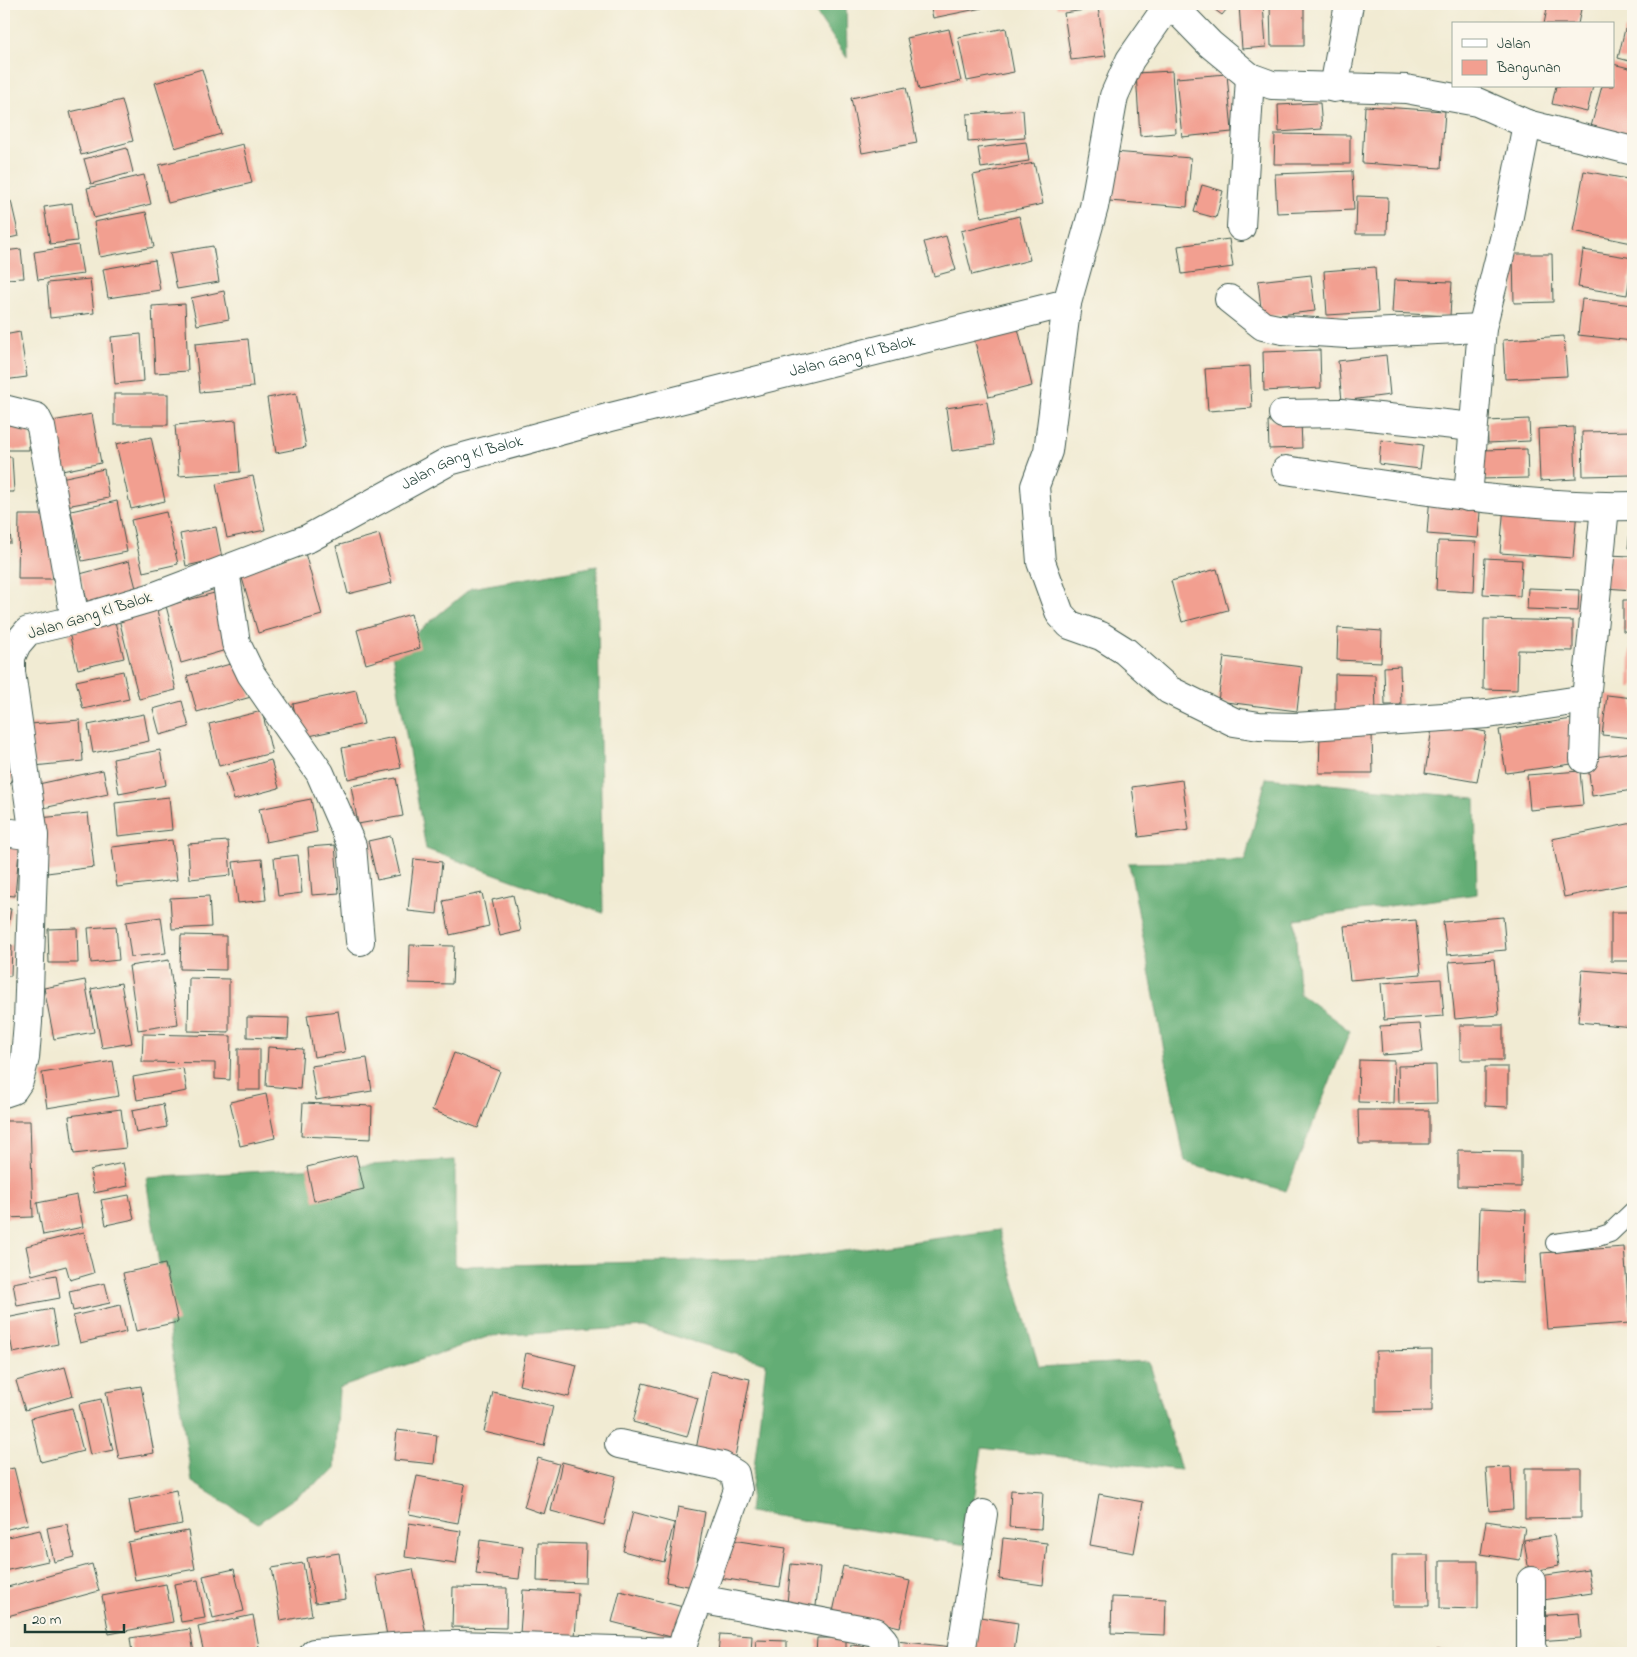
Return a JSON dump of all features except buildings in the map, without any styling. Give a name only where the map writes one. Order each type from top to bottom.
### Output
[{"type":"street","points":[[1586,699],[1488,714],[1442,718],[1295,727],[1259,726],[1234,722],[1169,690],[1125,651],[1101,636],[1070,624],[1060,614],[1041,562],[1035,486],[1048,451],[1067,303],[1094,207],[1114,96],[1130,60],[1170,4],[1210,44],[1250,77],[1272,85],[1406,89],[1477,102],[1527,124],[1633,151]]},
{"type":"street","points":[[1334,88],[1348,4]]},
{"type":"street","points":[[1241,227],[1250,77]]},
{"type":"street","points":[[1468,497],[1482,328],[1506,231],[1527,124]]},
{"type":"street","points":[[1229,299],[1263,326],[1283,330],[1347,334],[1482,328]]},
{"type":"street","name":"Jalan Gang Kl Balok","points":[[4,1093],[13,1090],[19,1081],[25,1058],[28,1022],[34,836],[11,672],[11,657],[21,636],[28,631],[75,620],[150,598],[309,538],[449,461],[611,417],[1067,303]]},
{"type":"street","points":[[4,409],[36,417],[41,427],[75,620]]},
{"type":"street","points":[[1283,414],[1341,413],[1473,428]]},
{"type":"street","points":[[1286,470],[1468,497],[1605,507],[1633,506]]},
{"type":"street","points":[[1584,759],[1586,699],[1605,507]]},
{"type":"street","points":[[225,570],[236,644],[251,674],[320,773],[352,846],[360,941]]},
{"type":"street","points":[[4,832],[34,836]]},
{"type":"street","points":[[314,1653],[406,1646],[456,1646],[681,1653],[738,1490],[735,1474],[722,1466],[619,1444]]},
{"type":"street","points":[[961,1653],[983,1514]]},
{"type":"street","points":[[1531,1581],[1531,1648],[1534,1653]]},
{"type":"street","points":[[699,1599],[876,1632],[884,1642],[885,1653]]},
{"type":"lane","points":[[1555,1243],[1598,1238],[1610,1233],[1633,1211]]},
{"type":"green space","points":[[810,4],[846,4],[847,58]]},
{"type":"green space","points":[[597,566],[603,913],[426,849],[392,653],[471,588]]},
{"type":"green space","points":[[1266,778],[1475,798],[1477,894],[1295,919],[1299,993],[1350,1031],[1286,1191],[1185,1162],[1129,863],[1245,861]]},
{"type":"green space","points":[[455,1160],[455,1266],[785,1259],[999,1230],[1039,1367],[1149,1361],[1181,1470],[982,1448],[967,1545],[749,1512],[766,1363],[644,1327],[490,1336],[339,1388],[335,1470],[258,1523],[192,1482],[146,1178]]}]
